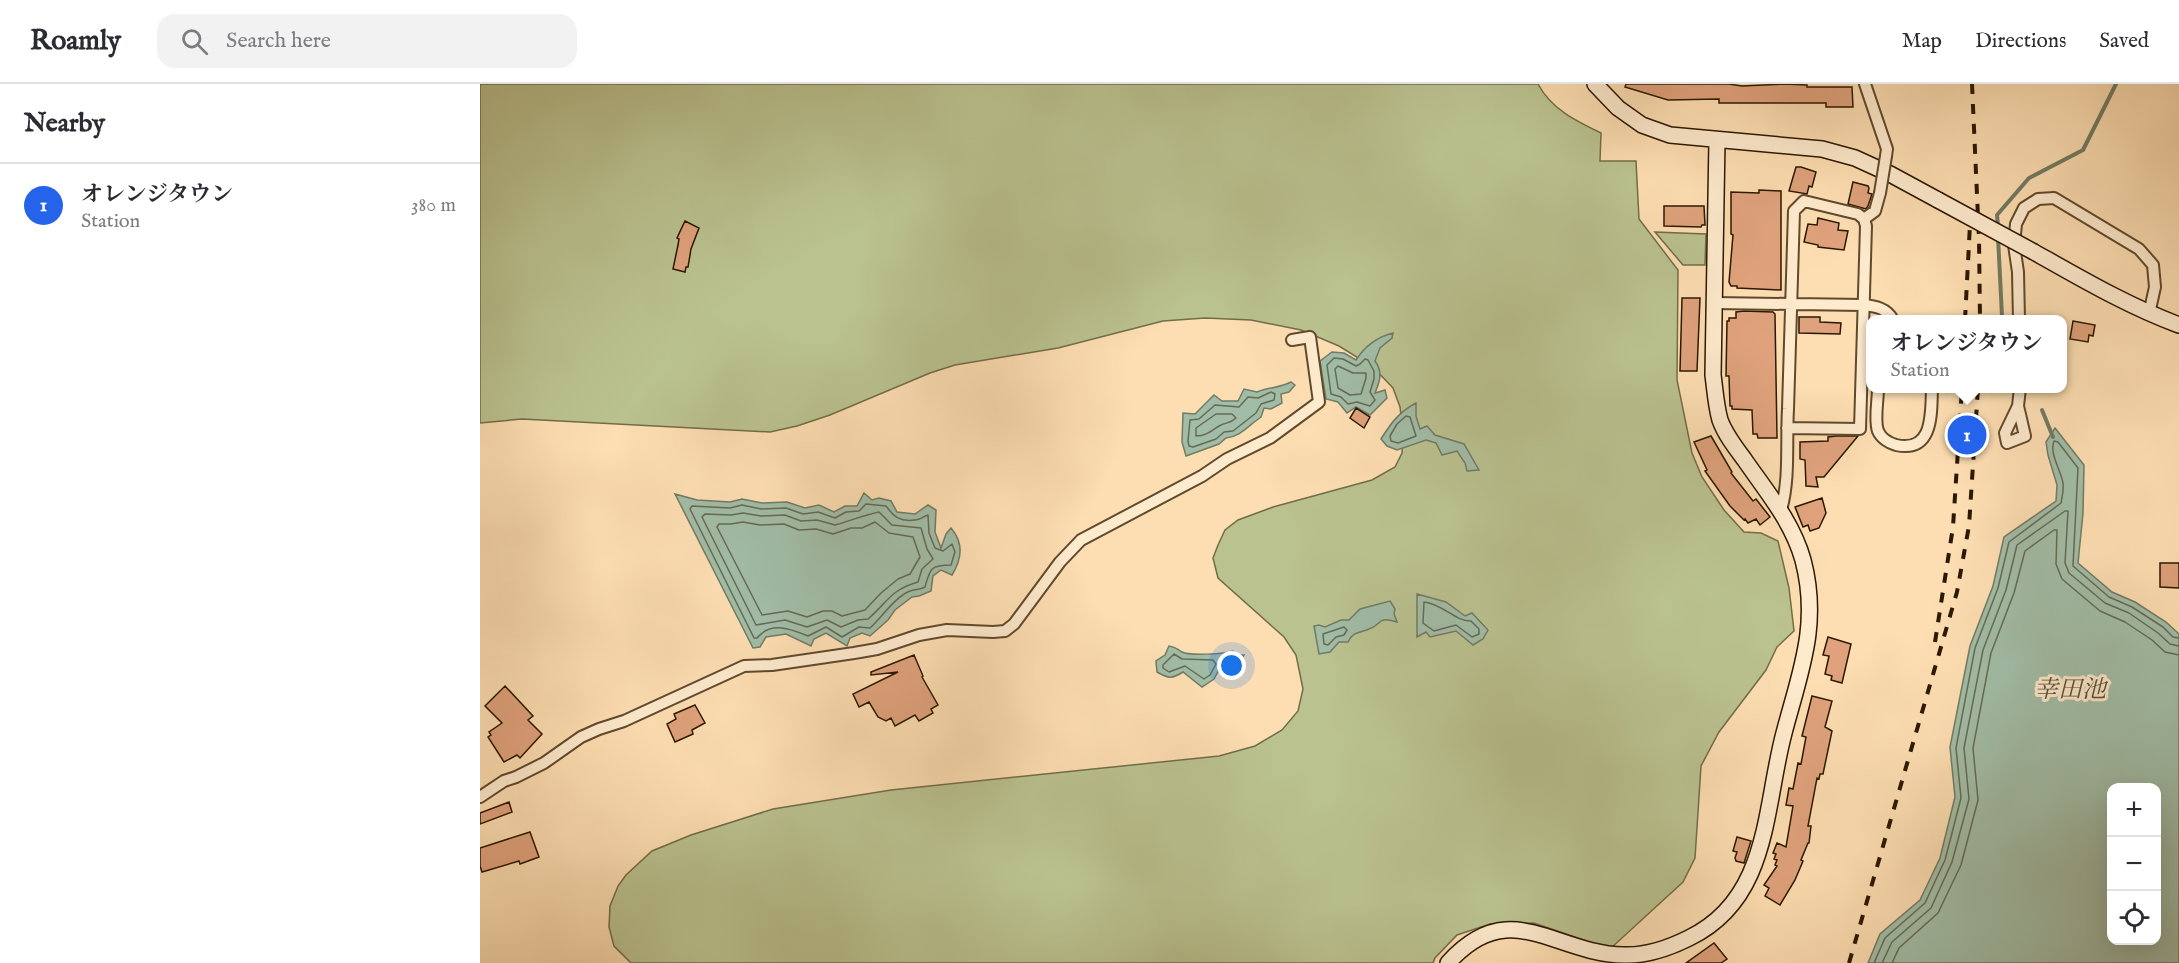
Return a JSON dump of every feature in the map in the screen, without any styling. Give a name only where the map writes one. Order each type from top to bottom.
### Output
[{"type":"street","points":[[1595,84],[1618,108],[1642,125],[1670,135],[1822,149],[1855,158],[1890,174],[2149,314],[2179,325]]},
{"type":"street","points":[[1864,219],[1875,211],[1887,149],[1865,84]]},
{"type":"street","points":[[1448,963],[1462,948],[1482,935],[1505,929],[1527,930],[1600,958],[1627,955],[1654,957],[1702,932],[1726,912],[1747,885],[1760,851],[1784,734],[1803,666],[1809,632],[1810,592],[1802,558],[1781,510],[1729,438],[1720,420],[1713,375],[1718,140]]},
{"type":"street","points":[[2019,315],[2018,272],[2014,245],[2016,224],[2024,208],[2038,199],[2055,198],[2139,249],[2153,265],[2154,287],[2149,314]]},
{"type":"street","points":[[1781,510],[1785,495],[1787,428],[1794,211],[1804,201],[1858,214],[1864,219],[1866,226],[1860,429],[1787,428]]},
{"type":"street","points":[[1715,303],[1863,305],[1878,307],[1890,315]]},
{"type":"street","points":[[480,797],[504,781],[544,763],[581,737],[624,721],[744,666],[772,665],[877,649],[919,635],[947,630],[1005,631],[1014,624],[1060,562],[1081,540],[1202,476],[1227,459],[1270,438],[1319,402],[1310,337],[1292,340]]},
{"type":"street","points":[[1878,393],[1877,429],[1893,444],[1904,446],[1914,444],[1924,438],[1930,426],[1932,393]]},
{"type":"street","points":[[2018,406],[2019,393]]},
{"type":"green space","points":[[480,84],[1538,84],[1543,93],[1557,107],[1601,133],[1600,161],[1636,161],[1639,219],[1678,270],[1677,380],[1692,453],[1702,477],[1724,510],[1744,532],[1761,533],[1778,541],[1789,588],[1794,631],[1777,647],[1766,670],[1719,732],[1701,766],[1695,858],[1683,882],[1610,949],[1534,923],[1490,924],[1457,935],[1433,963],[631,963],[614,946],[609,927],[610,906],[618,886],[626,875],[652,851],[691,835],[773,809],[891,790],[1219,756],[1255,746],[1282,730],[1298,711],[1303,689],[1296,655],[1284,637],[1218,578],[1213,558],[1225,530],[1238,520],[1273,507],[1372,480],[1395,467],[1402,453],[1403,432],[1400,407],[1393,388],[1373,367],[1339,346],[1301,330],[1251,320],[1205,318],[1163,321],[1058,348],[955,365],[930,373],[830,415],[770,432],[522,419],[480,423]]},
{"type":"green space","points":[[1655,232],[1706,234],[1705,265],[1683,265]]},
{"type":"water","points":[[1393,333],[1392,338],[1380,348],[1375,361],[1380,377],[1375,393],[1385,390],[1387,398],[1370,415],[1356,407],[1347,413],[1338,402],[1326,399],[1320,361],[1332,352],[1344,353],[1356,360],[1372,343]]},
{"type":"water","points":[[1291,382],[1295,385],[1289,392],[1281,394],[1282,403],[1271,409],[1264,408],[1261,417],[1244,430],[1226,438],[1219,444],[1186,456],[1182,442],[1183,413],[1195,414],[1214,395],[1222,401],[1238,401],[1244,389],[1257,392]]},
{"type":"water","points":[[1416,403],[1416,416],[1420,429],[1427,426],[1435,435],[1464,444],[1479,470],[1467,471],[1457,451],[1442,455],[1436,443],[1426,440],[1397,450],[1387,446],[1381,439],[1385,433],[1400,414]]},
{"type":"water","name":"幸田池","points":[[2055,428],[2084,465],[2083,513],[2078,563],[2112,592],[2135,602],[2166,622],[2179,634],[2179,963],[1868,963],[1880,934],[1920,900],[1940,858],[1955,797],[1950,747],[1970,646],[1993,586],[2004,537],[2056,501],[2057,485],[2046,442]]},
{"type":"water","points":[[864,493],[872,500],[879,498],[891,501],[897,512],[915,514],[928,505],[936,510],[935,532],[941,548],[951,528],[960,545],[960,557],[952,575],[941,570],[933,576],[931,591],[912,597],[895,610],[888,620],[870,636],[862,633],[850,638],[847,646],[826,633],[814,639],[811,646],[786,634],[766,637],[760,647],[753,648],[675,494],[697,500],[730,502],[742,499],[762,503],[787,502],[805,508],[819,505],[834,512],[845,506],[857,506]]},
{"type":"water","points":[[1417,594],[1446,602],[1465,616],[1472,613],[1488,630],[1483,639],[1473,645],[1456,631],[1430,637],[1426,632],[1417,637]]},
{"type":"water","points":[[1390,601],[1395,609],[1397,622],[1382,620],[1374,627],[1354,634],[1348,642],[1339,642],[1330,652],[1319,654],[1314,626],[1325,627],[1341,620],[1349,620],[1360,609]]},
{"type":"water","points":[[1169,646],[1192,654],[1233,651],[1238,655],[1244,655],[1238,666],[1227,670],[1221,666],[1214,679],[1202,687],[1183,672],[1170,677],[1157,672],[1156,661],[1165,655]]},
{"type":"building","points":[[1626,84],[1742,86],[1785,84],[1807,85],[1807,87],[1852,87],[1853,107],[1826,107],[1826,103],[1719,103],[1719,99],[1668,100],[1625,87]]},
{"type":"building","points":[[1796,167],[1816,172],[1812,187],[1809,186],[1807,194],[1789,191]]},
{"type":"building","points":[[1853,182],[1868,186],[1868,193],[1872,194],[1866,209],[1848,204]]},
{"type":"building","points":[[1759,190],[1781,191],[1781,290],[1737,288],[1737,286],[1731,286],[1729,282],[1733,235],[1731,234],[1731,192],[1759,193]]},
{"type":"building","points":[[1664,206],[1704,206],[1705,225],[1701,227],[1664,226]]},
{"type":"building","points":[[1818,218],[1839,223],[1838,230],[1848,231],[1844,250],[1818,247],[1818,245],[1804,242],[1808,224],[1817,225]]},
{"type":"building","points":[[685,221],[699,228],[685,272],[673,269],[679,239],[677,238]]},
{"type":"building","points":[[1682,298],[1700,298],[1697,371],[1680,371]]},
{"type":"building","points":[[1736,312],[1775,314],[1777,438],[1758,438],[1757,434],[1753,434],[1752,410],[1732,409],[1730,406],[1729,376],[1726,376],[1727,321],[1729,318],[1736,318]]},
{"type":"building","points":[[1799,317],[1820,317],[1820,322],[1841,323],[1840,334],[1799,333]]},
{"type":"building","points":[[2073,321],[2095,325],[2093,336],[2089,335],[2088,342],[2070,339]]},
{"type":"building","points":[[1356,408],[1370,417],[1364,428],[1350,418]]},
{"type":"building","points":[[1711,436],[1731,473],[1753,501],[1756,499],[1770,517],[1760,525],[1756,519],[1748,523],[1744,520],[1730,506],[1705,471],[1707,470],[1694,442]]},
{"type":"building","points":[[1858,436],[1824,477],[1816,477],[1818,487],[1806,486],[1805,460],[1800,459],[1800,442],[1828,441],[1828,437]]},
{"type":"building","points":[[1822,498],[1826,513],[1819,528],[1810,531],[1808,525],[1803,527],[1795,507]]},
{"type":"building","points":[[2160,563],[2179,563],[2179,588],[2160,587]]},
{"type":"building","points":[[1828,637],[1851,644],[1842,683],[1831,680],[1832,676],[1825,674],[1829,656],[1823,655]]},
{"type":"building","points":[[914,655],[922,677],[938,705],[931,709],[933,713],[919,721],[915,715],[895,726],[891,718],[886,721],[878,717],[869,702],[859,707],[853,694],[898,672],[871,675],[871,672]]},
{"type":"building","points":[[505,686],[533,716],[528,720],[542,734],[520,758],[517,755],[504,762],[488,737],[491,735],[489,732],[502,723],[485,706]]},
{"type":"building","points":[[1812,696],[1832,701],[1825,727],[1832,731],[1823,774],[1820,774],[1819,779],[1817,778],[1808,826],[1811,826],[1809,843],[1795,880],[1780,905],[1765,896],[1769,888],[1764,885],[1777,866],[1775,865],[1777,860],[1774,859],[1776,854],[1773,853],[1777,843],[1786,847],[1793,806],[1786,805],[1789,788],[1793,789],[1798,763],[1801,764],[1806,737],[1802,736]]},
{"type":"building","points":[[695,705],[705,723],[692,730],[693,734],[675,742],[667,724],[676,719],[674,714]]},
{"type":"building","points":[[509,802],[512,812],[480,824],[480,813]]},
{"type":"building","points":[[530,832],[539,857],[520,864],[519,861],[482,872],[480,848]]},
{"type":"building","points":[[1737,837],[1751,841],[1744,863],[1736,861],[1737,852],[1733,851]]},
{"type":"building","points":[[1714,943],[1727,959],[1721,963],[1686,963]]},
{"type":"waterway","points":[[1998,226],[1997,215],[2029,178],[2083,150],[2116,84]]},
{"type":"waterway","points":[[1998,237],[2002,315]]},
{"type":"waterway","points":[[2042,410],[2053,437]]},
{"type":"railway","points":[[1972,84],[1980,315]]},
{"type":"railway","points":[[1965,315],[1971,205]]},
{"type":"railway","points":[[1935,642],[1953,527],[1962,393]]},
{"type":"railway","points":[[1849,963],[1957,592],[1969,526],[1978,393]]},
{"type":"place","name":"オレンジタウン","points":[[1967,435]]}]
